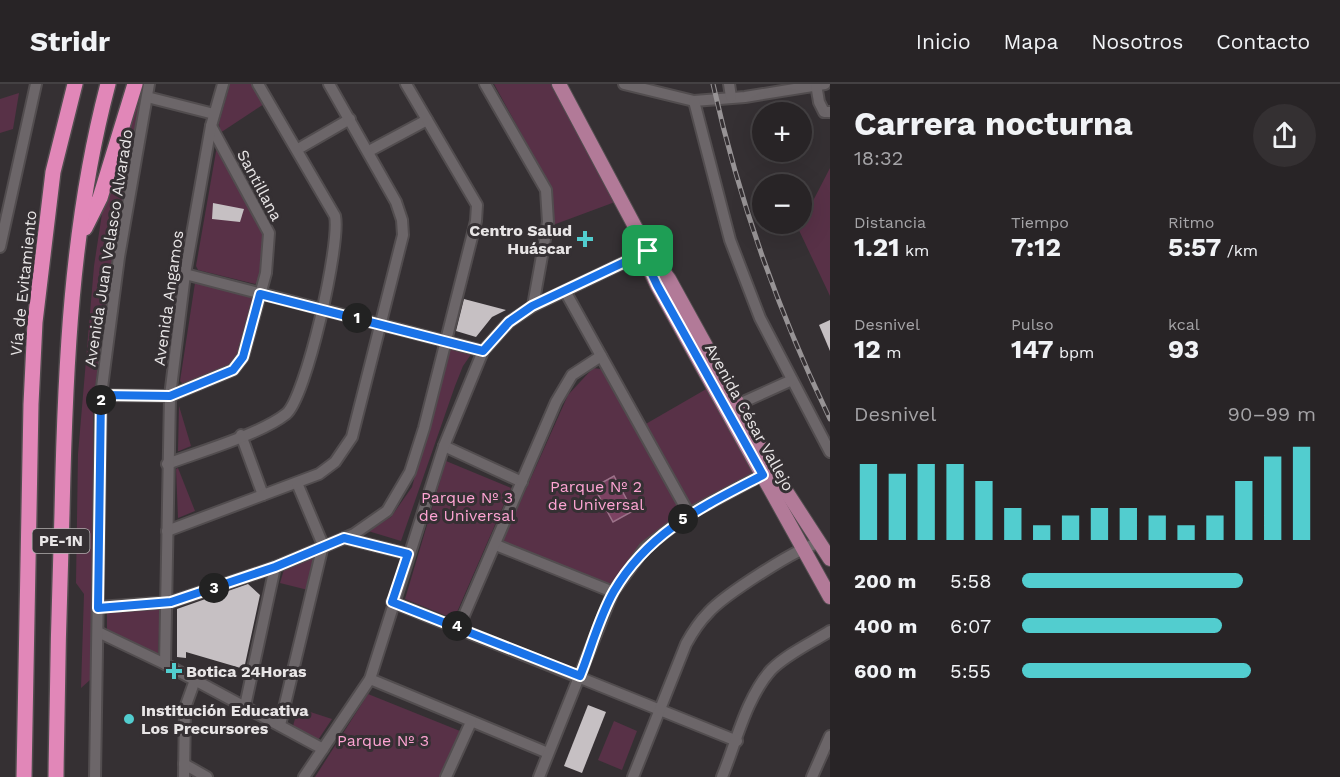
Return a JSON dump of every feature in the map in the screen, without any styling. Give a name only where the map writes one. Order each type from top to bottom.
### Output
[{"type":"highway","name":"Vía de Evitamiento","points":[[24,777],[31,404],[35,322],[53,172],[75,84]]},
{"type":"highway","name":"PE-1N","points":[[56,777],[64,415],[76,248],[91,160],[108,84]]},
{"type":"highway","points":[[76,248],[100,198],[135,84]]},
{"type":"main road","name":"Avenida César Vallejo","points":[[559,84],[648,251],[669,279],[739,404],[804,549],[830,597]]},
{"type":"main road","name":"Avenida César Vallejo","points":[[648,251],[650,270],[657,285],[769,472],[830,559]]},
{"type":"street","name":"Avenida Juan Velasco Alvarado","points":[[95,777],[101,395],[119,257],[149,84]]},
{"type":"street","name":"Avenida Angamos","points":[[165,664],[170,396],[185,274],[211,126],[223,84]]},
{"type":"street","points":[[167,464],[273,422],[294,405],[301,391],[321,309],[338,228],[335,216],[258,84]]},
{"type":"street","points":[[167,531],[297,483],[328,468],[348,446],[357,425],[383,324],[403,227],[400,211],[369,151],[329,84]]},
{"type":"street","points":[[98,608],[166,603],[275,567],[344,538],[379,518],[400,492],[410,472],[424,428],[476,221],[477,205],[406,84]]},
{"type":"street","points":[[486,84],[546,190],[548,222],[532,306]]},
{"type":"street","points":[[624,84],[694,101],[745,97],[819,84],[819,102],[824,112],[830,112]]},
{"type":"street","points":[[729,84],[731,97]]},
{"type":"street","points":[[0,247],[3,220],[33,87]]},
{"type":"street","points":[[147,97],[214,114]]},
{"type":"street","points":[[694,101],[730,240],[760,318],[830,452]]},
{"type":"street","points":[[298,149],[350,119]]},
{"type":"street","points":[[369,151],[427,120]]},
{"type":"street","name":"Santillana","points":[[101,395],[170,396],[228,373],[238,366],[243,357],[266,273],[269,232],[211,126]]},
{"type":"street","points":[[304,777],[370,679],[392,602],[444,446],[483,351],[509,322],[532,306],[648,251]]},
{"type":"street","points":[[185,274],[483,351]]},
{"type":"street","points":[[565,291],[690,514]]},
{"type":"street","points":[[459,627],[556,402],[572,375],[601,356]]},
{"type":"street","points":[[739,404],[792,380]]},
{"type":"street","points":[[241,435],[263,495]]},
{"type":"street","points":[[444,446],[522,482]]},
{"type":"street","points":[[539,777],[614,592],[645,548],[690,514],[769,472]]},
{"type":"street","points":[[280,725],[324,545],[297,483]]},
{"type":"street","points":[[344,538],[408,554]]},
{"type":"street","points":[[633,777],[686,644],[707,614],[735,591],[804,549],[820,543]]},
{"type":"street","points":[[495,545],[614,592]]},
{"type":"street","points":[[245,706],[275,567]]},
{"type":"street","points":[[392,602],[459,627],[737,741]]},
{"type":"street","points":[[98,632],[165,664],[323,749]]},
{"type":"street","points":[[722,777],[752,701],[771,670],[800,649],[830,632]]},
{"type":"street","points":[[370,679],[548,753]]},
{"type":"street","points":[[184,777],[185,708],[195,680]]},
{"type":"street","points":[[446,777],[471,722]]},
{"type":"street","points":[[812,777],[830,736]]},
{"type":"street","points":[[184,764],[207,777]]},
{"type":"green space","points":[[230,84],[252,84],[264,104],[220,133],[219,123]]},
{"type":"green space","points":[[494,84],[553,84],[615,202],[553,225],[551,188]]},
{"type":"green space","points":[[19,93],[13,129],[0,133],[0,99]]},
{"type":"green space","points":[[133,105],[139,107],[112,261],[93,404],[93,591],[90,680],[81,688],[84,594],[76,583],[78,454],[94,266],[103,207]]},
{"type":"green space","points":[[217,146],[265,231],[267,246],[259,281],[255,284],[198,270],[196,266]]},
{"type":"green space","points":[[830,168],[830,296],[801,234],[812,234],[812,203]]},
{"type":"green space","points":[[195,283],[256,297],[240,356],[235,362],[221,371],[183,384],[180,381]]},
{"type":"green space","points":[[449,348],[472,353],[463,366],[455,386],[401,541],[368,531],[391,517],[412,487]]},
{"type":"green space","name":"Parque Nº 2 de Universal","points":[[593,368],[601,369],[685,512],[610,588],[501,545],[568,395]]},
{"type":"green space","points":[[708,388],[753,470],[751,476],[696,506],[691,505],[644,425]]},
{"type":"green space","points":[[179,406],[191,446],[178,451]]},
{"type":"green space","name":"Parque Nº 3 de Universal","points":[[446,461],[511,488],[454,619],[405,599]]},
{"type":"green space","points":[[178,468],[195,511],[178,518],[176,469]]},
{"type":"green space","points":[[315,556],[308,590],[280,583],[285,566]]},
{"type":"green space","points":[[160,607],[158,654],[107,633],[107,610]]},
{"type":"green space","name":"Parque Nº 3","points":[[368,694],[460,731],[440,777],[315,777]]},
{"type":"green space","points":[[298,708],[332,719],[318,740],[293,726]]},
{"type":"green space","points":[[614,721],[637,731],[622,770],[598,760]]},
{"type":"shaded area","points":[[614,476],[633,511],[613,522],[594,487]]},
{"type":"building","points":[[213,203],[244,209],[240,222],[212,219]]},
{"type":"building","points":[[464,299],[506,310],[492,317],[476,337],[456,331]]},
{"type":"building","points":[[830,320],[830,351],[819,325]]},
{"type":"building","points":[[248,584],[260,595],[244,669],[186,652],[186,658],[177,657],[177,609]]},
{"type":"building","points":[[588,705],[606,712],[582,773],[564,766]]},
{"type":"railway","points":[[713,84],[735,171],[762,255],[793,338],[830,419]]},
{"type":"place","name":"Centro Salud Huáscar","points":[[585,239]]},
{"type":"place","name":"Botica 24Horas","points":[[174,671]]},
{"type":"place","name":"Institución Educativa Los Precursores","points":[[129,719]]},
{"type":"route","points":[[648,251],[650,270],[657,285],[763,475],[690,514],[645,548],[614,592],[580,676],[392,602],[408,554],[344,538],[275,567],[171,602],[98,608],[101,395],[170,396],[233,370],[243,357],[260,294],[483,351],[509,322],[532,306],[648,251]]}]
